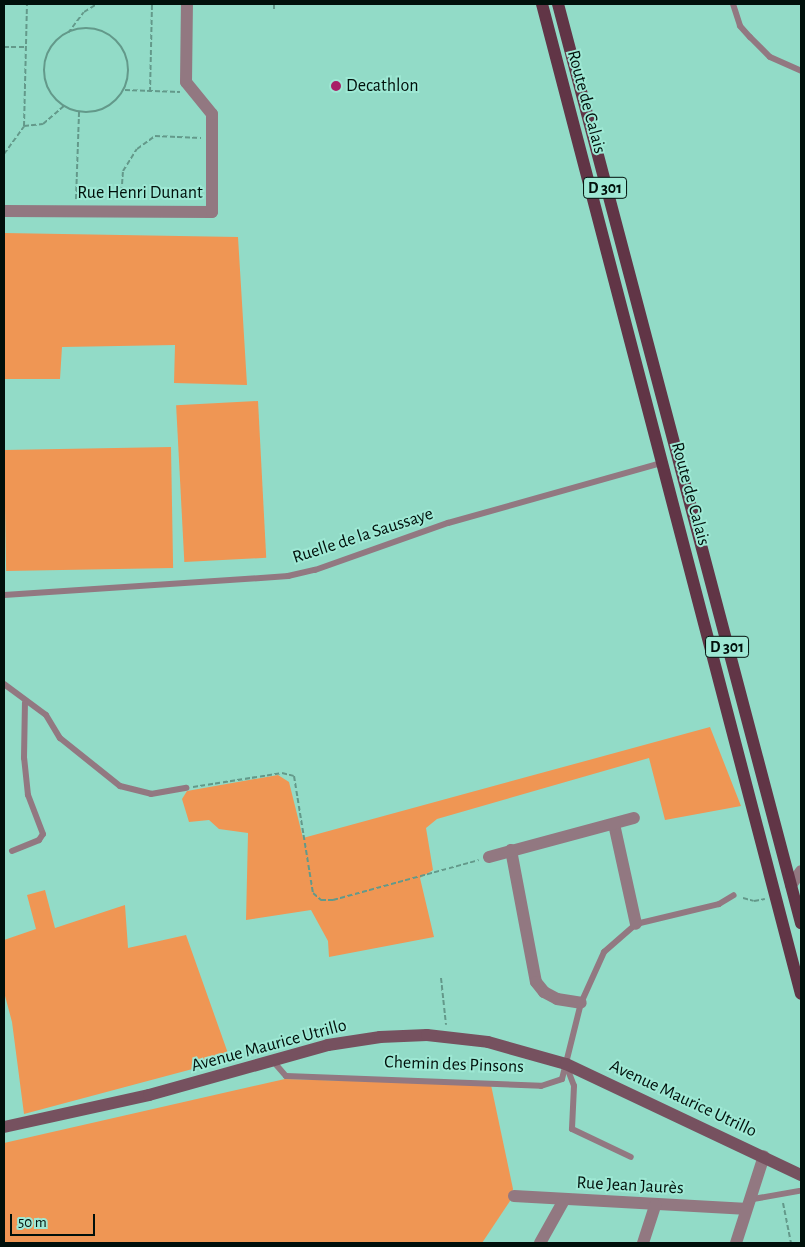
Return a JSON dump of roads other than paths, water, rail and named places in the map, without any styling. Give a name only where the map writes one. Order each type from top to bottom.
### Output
[{"type":"main road","name":"Route de Calais","points":[[542,4],[664,463],[776,896],[796,953],[801,994]]},
{"type":"main road","name":"Route de Calais","points":[[558,4],[801,923]]},
{"type":"main road","name":"Avenue Maurice Utrillo","points":[[4,1127],[148,1095],[272,1060],[352,1041],[402,1036],[447,1037],[512,1047],[566,1064],[798,1172]]},
{"type":"street","name":"Rue Henri Dunant","points":[[4,211],[212,212],[212,114],[186,82],[187,4]]},
{"type":"street","points":[[489,856],[634,818]]},
{"type":"street","points":[[614,824],[636,924]]},
{"type":"street","points":[[511,850],[536,982],[544,992],[581,1003]]},
{"type":"street","points":[[791,885],[801,871]]},
{"type":"street","points":[[736,1243],[744,1210],[753,1198],[764,1156]]},
{"type":"street","name":"Rue Jean Jaurès","points":[[514,1196],[744,1210]]},
{"type":"street","points":[[540,1243],[564,1200]]},
{"type":"street","points":[[643,1243],[655,1205]]},
{"type":"lane","points":[[733,4],[740,26],[770,58],[801,71]]},
{"type":"lane","name":"Ruelle de la Saussaye","points":[[4,595],[288,576],[315,570],[448,523],[664,463]]},
{"type":"lane","points":[[4,684],[25,702],[46,715],[60,738],[120,786],[151,794],[186,788]]},
{"type":"lane","points":[[12,851],[39,840],[43,834],[28,795],[24,758],[25,702]]},
{"type":"lane","name":"Chemin des Pinsons","points":[[272,1060],[286,1076],[541,1086],[562,1079],[581,1003],[604,952],[636,924],[719,904],[734,895]]},
{"type":"lane","points":[[566,1064],[574,1086],[572,1129],[631,1157]]},
{"type":"lane","points":[[753,1198],[779,1192],[799,1191]]},
{"type":"place","name":"Decathlon","points":[[336,86]]}]
